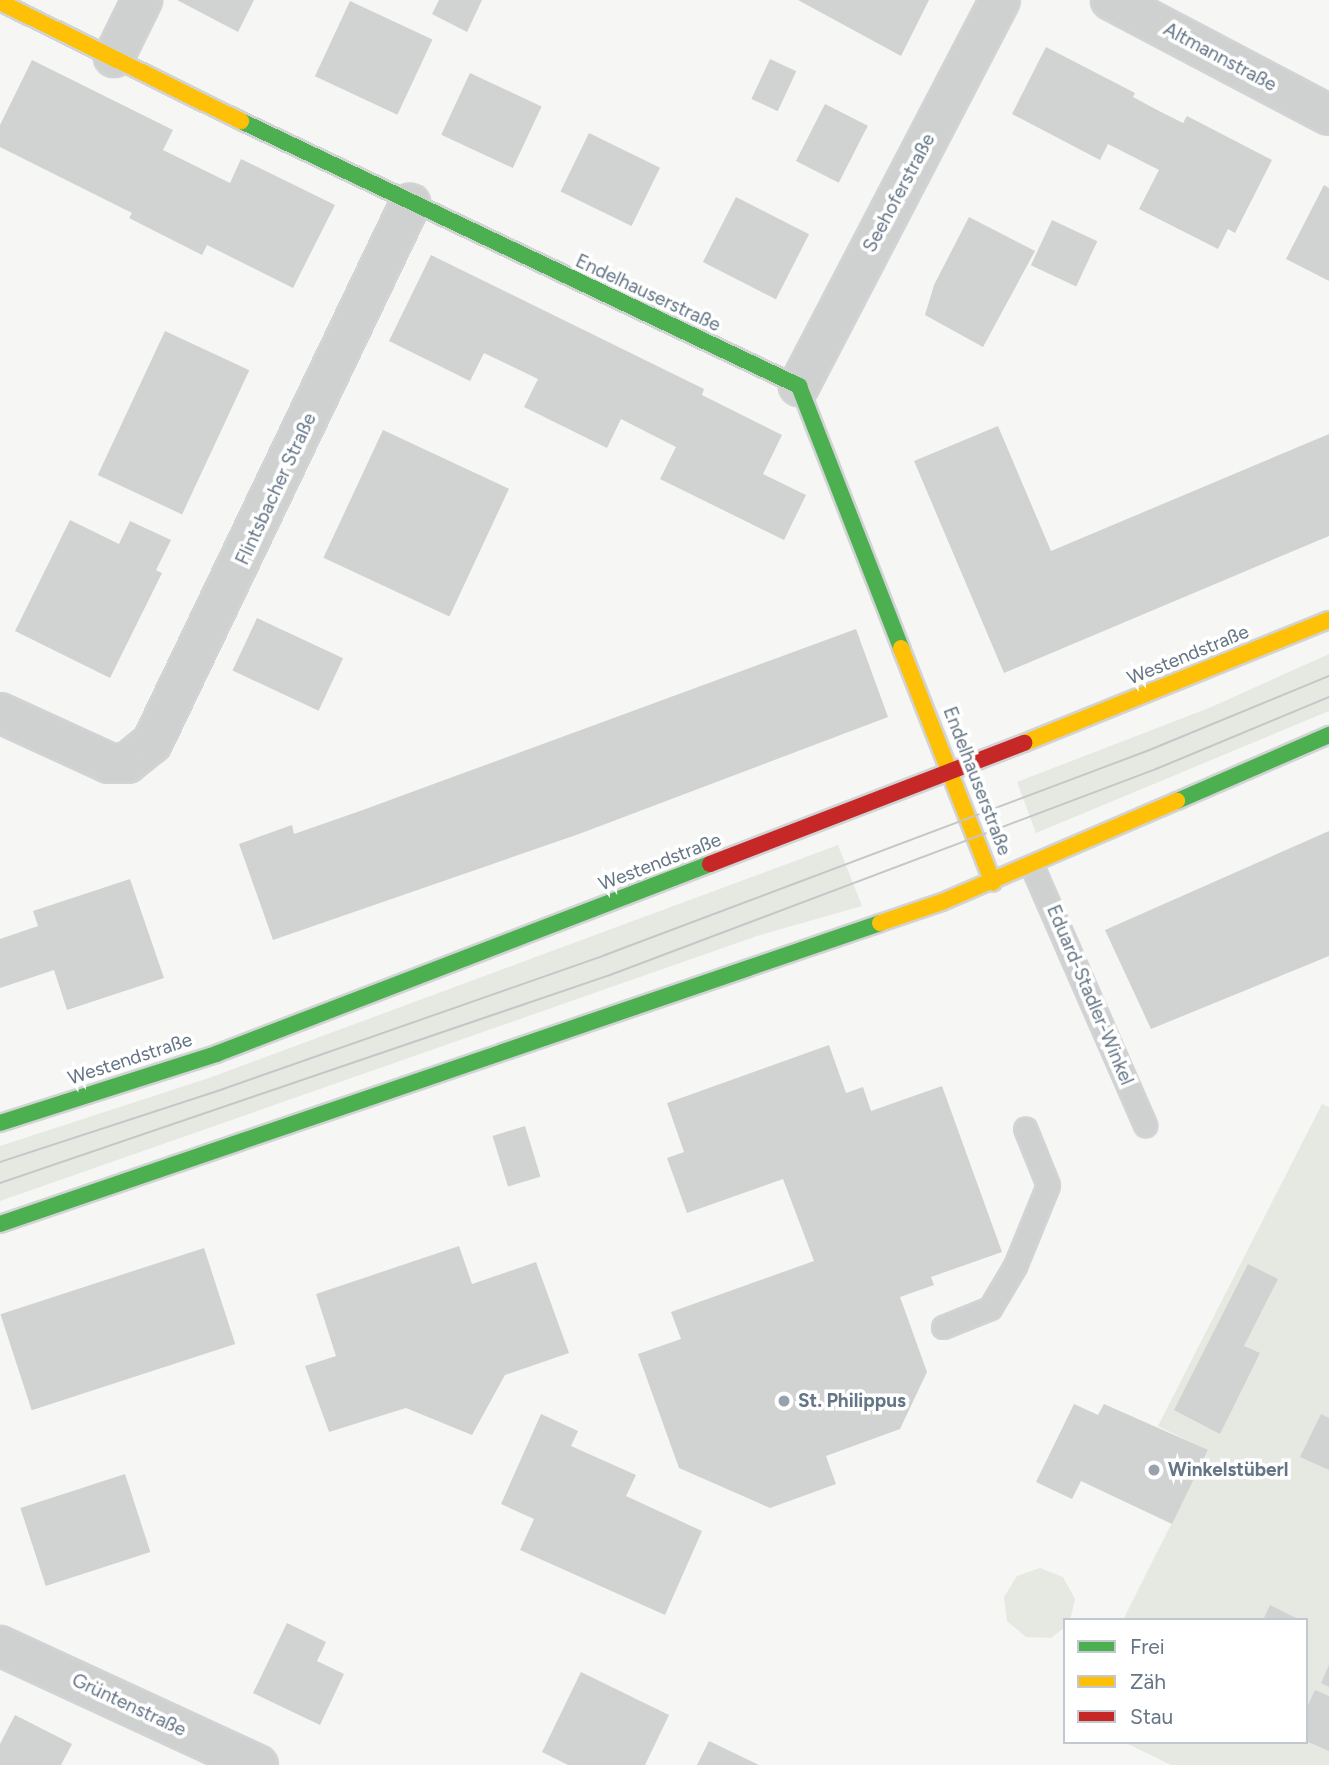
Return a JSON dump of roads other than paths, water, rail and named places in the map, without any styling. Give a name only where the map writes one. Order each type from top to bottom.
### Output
[{"type":"main road","name":"Endelhauserstraße","points":[[0,2],[410,204],[799,386],[882,590],[948,772],[993,883]]},
{"type":"main road","name":"Westendstraße","points":[[0,1123],[216,1054],[948,772],[1329,620]]},
{"type":"main road","points":[[0,1224],[993,883],[1329,735]]},
{"type":"street","points":[[114,57],[142,0]]},
{"type":"street","name":"Seehoferstraße","points":[[799,386],[1000,0]]},
{"type":"street","name":"Altmannstraße","points":[[1111,0],[1329,115]]},
{"type":"street","name":"Flintsbacher Straße","points":[[0,713],[109,763],[127,762],[152,744],[166,721],[410,204]]},
{"type":"street","name":"Grüntenstraße","points":[[0,1646],[258,1765]]},
{"type":"lane","name":"Eduard-Stadler-Winkel","points":[[1032,866],[1145,1125]]},
{"type":"lane","points":[[943,1327],[990,1308],[1015,1266],[1048,1185],[1025,1128]]},
{"type":"tram line","points":[[0,1162],[223,1089],[605,955],[1147,751],[1329,676]]},
{"type":"tram line","points":[[0,1183],[610,975],[1156,769],[1329,697]]},
{"type":"place","name":"St. Philippus","points":[[784,1401]]},
{"type":"place","name":"Winkelstüberl","points":[[1154,1470]]}]
